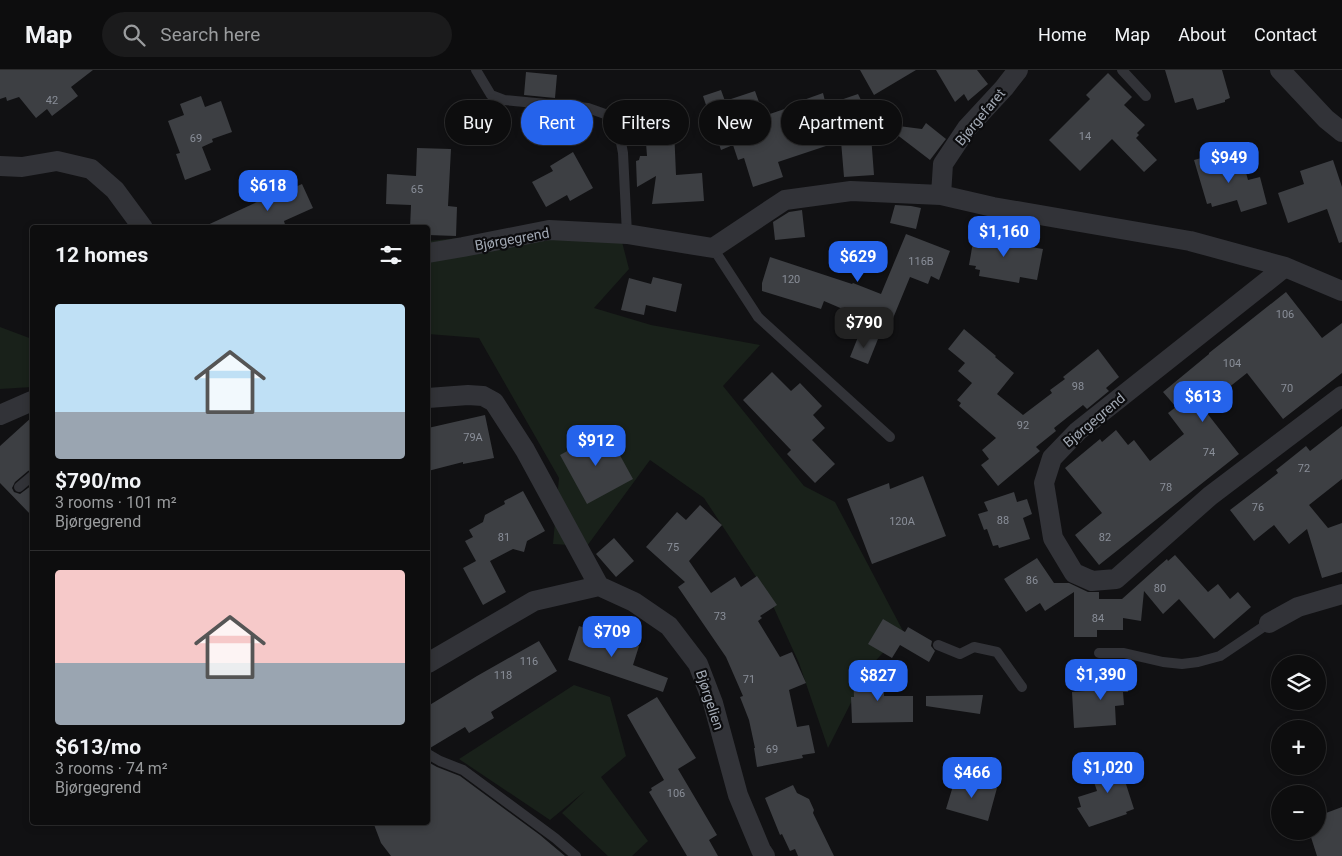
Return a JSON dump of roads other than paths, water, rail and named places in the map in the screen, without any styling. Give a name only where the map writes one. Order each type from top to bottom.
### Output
[{"type":"street","name":"Bjørgefaret","points":[[940,194],[943,164],[967,128],[1018,70]]},
{"type":"street","points":[[1280,70],[1326,119],[1342,132]]},
{"type":"street","points":[[0,166],[22,167],[56,161],[91,169],[115,190],[141,225]]},
{"type":"street","points":[[713,248],[785,200],[851,191],[940,194],[993,207],[1190,241],[1285,267],[1342,291]]},
{"type":"street","name":"Bjørgegrend","points":[[430,253],[550,230],[627,234],[713,248]]},
{"type":"street","name":"Bjørgegrend","points":[[1285,267],[1078,431],[1052,458],[1044,483],[1053,538],[1074,573],[1092,581],[1116,579],[1210,496],[1342,396]]},
{"type":"street","points":[[430,398],[468,395],[483,396],[494,402],[525,450],[599,586],[534,601],[430,662]]},
{"type":"street","points":[[0,415],[30,403]]},
{"type":"street","name":"Bjørgelien","points":[[599,586],[634,602],[669,626],[698,664],[713,703],[738,795],[765,856]]},
{"type":"street","points":[[1270,623],[1298,607],[1342,594]]},
{"type":"lane","points":[[476,70],[491,95],[504,100],[588,108],[605,114],[618,127],[623,153],[627,234]]},
{"type":"lane","points":[[1122,70],[1146,96]]},
{"type":"lane","points":[[713,248],[758,317],[890,437]]},
{"type":"lane","points":[[19,487],[30,478]]},
{"type":"lane","points":[[1099,653],[1124,653],[1163,662],[1182,664],[1198,662],[1220,656],[1270,623]]},
{"type":"lane","points":[[938,645],[960,654],[974,647],[997,652],[1022,687]]},
{"type":"lane","points":[[430,755],[463,770],[555,838],[576,856]]}]
